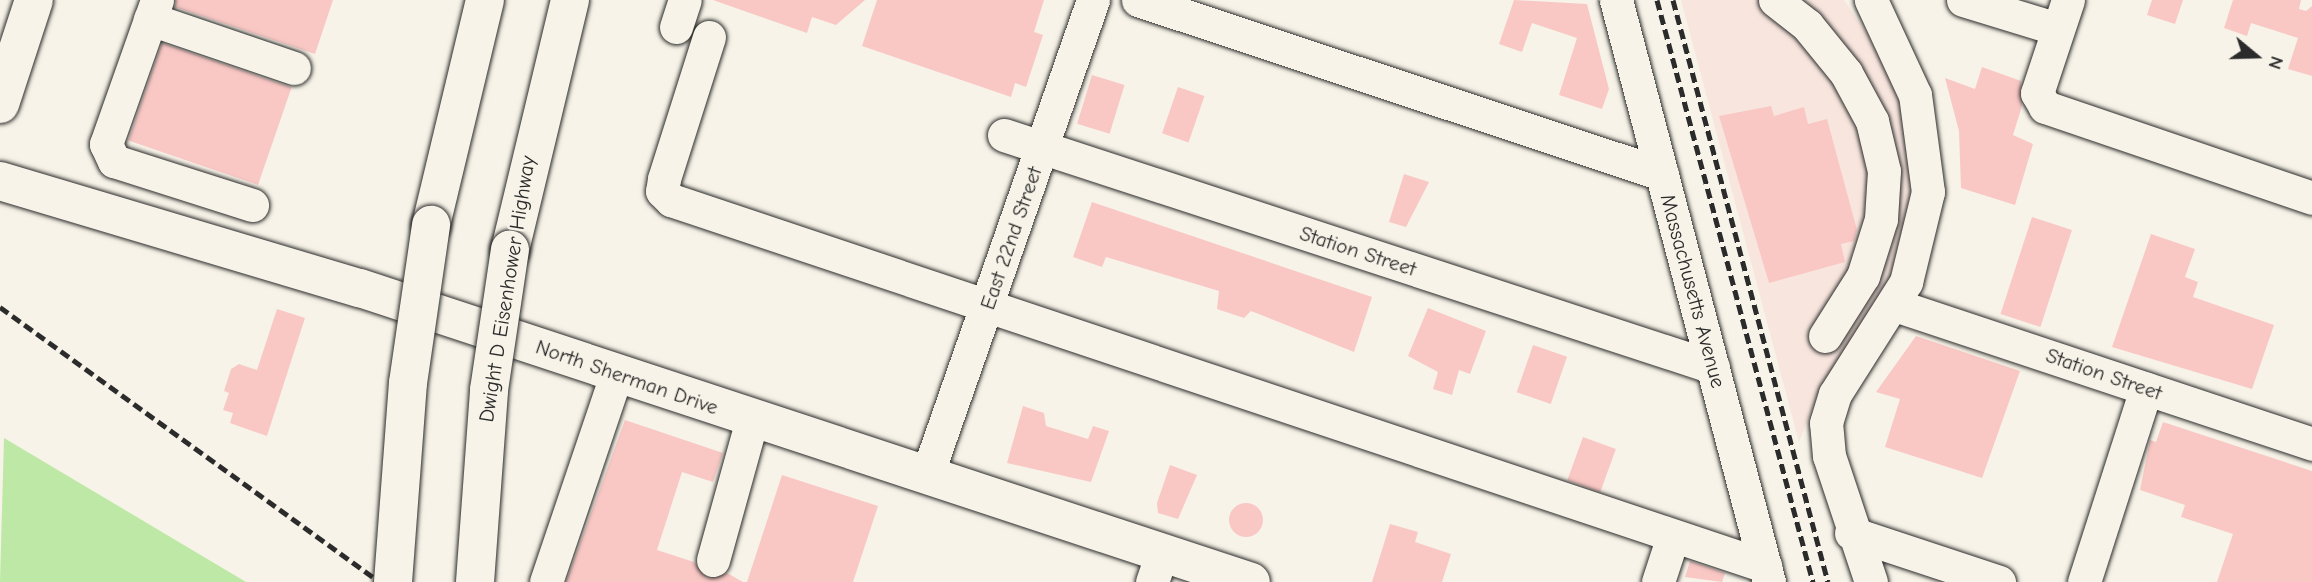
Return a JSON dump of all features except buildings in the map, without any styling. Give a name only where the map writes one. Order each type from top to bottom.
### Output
[{"type":"main road","points":[[0,104],[34,0]]},
{"type":"main road","points":[[393,582],[408,383],[431,225],[485,0]]},
{"type":"main road","name":"Dwight D Eisenhower Highway","points":[[475,582],[483,446],[510,250],[570,0]]},
{"type":"main road","name":"North Sherman Drive","points":[[0,181],[359,288],[927,475],[1157,567],[1251,582]]},
{"type":"street","name":"East 22nd Street","points":[[927,475],[1093,0]]},
{"type":"street","points":[[1138,0],[1662,174]]},
{"type":"street","name":"Massachusetts Avenue","points":[[1616,0],[1767,574]]},
{"type":"street","points":[[1775,0],[1807,25],[1846,73],[1872,121],[1884,171],[1881,219],[1863,276],[1825,336]]},
{"type":"street","points":[[1871,0],[1915,95],[1927,165],[1920,239],[1895,305],[1829,408],[1828,446],[1851,533],[1871,582]]},
{"type":"street","points":[[1963,0],[2063,15],[2037,93],[2045,107],[2312,198]]},
{"type":"street","points":[[251,205],[114,161],[106,144],[154,10],[293,68]]},
{"type":"street","points":[[709,37],[664,179],[662,191],[671,200],[1673,536],[1767,574]]},
{"type":"street","name":"Station Street","points":[[1004,135],[1713,367]]},
{"type":"street","name":"Station Street","points":[[1895,305],[2312,444]]},
{"type":"street","points":[[546,582],[616,374]]},
{"type":"street","points":[[2084,582],[2146,388]]},
{"type":"street","points":[[713,560],[752,419]]},
{"type":"street","points":[[1851,533],[1999,582]]},
{"type":"street","points":[[1658,582],[1673,536]]},
{"type":"shaded area","points":[[1681,0],[1844,0],[1896,77],[1909,152],[1911,223],[1895,277],[1863,337],[1823,381],[1799,442]]},
{"type":"green space","points":[[4,438],[246,582],[0,582]]},
{"type":"railway","points":[[1657,0],[1813,582]]},
{"type":"railway","points":[[1673,0],[1828,582]]},
{"type":"railway","points":[[0,307],[380,582]]}]
